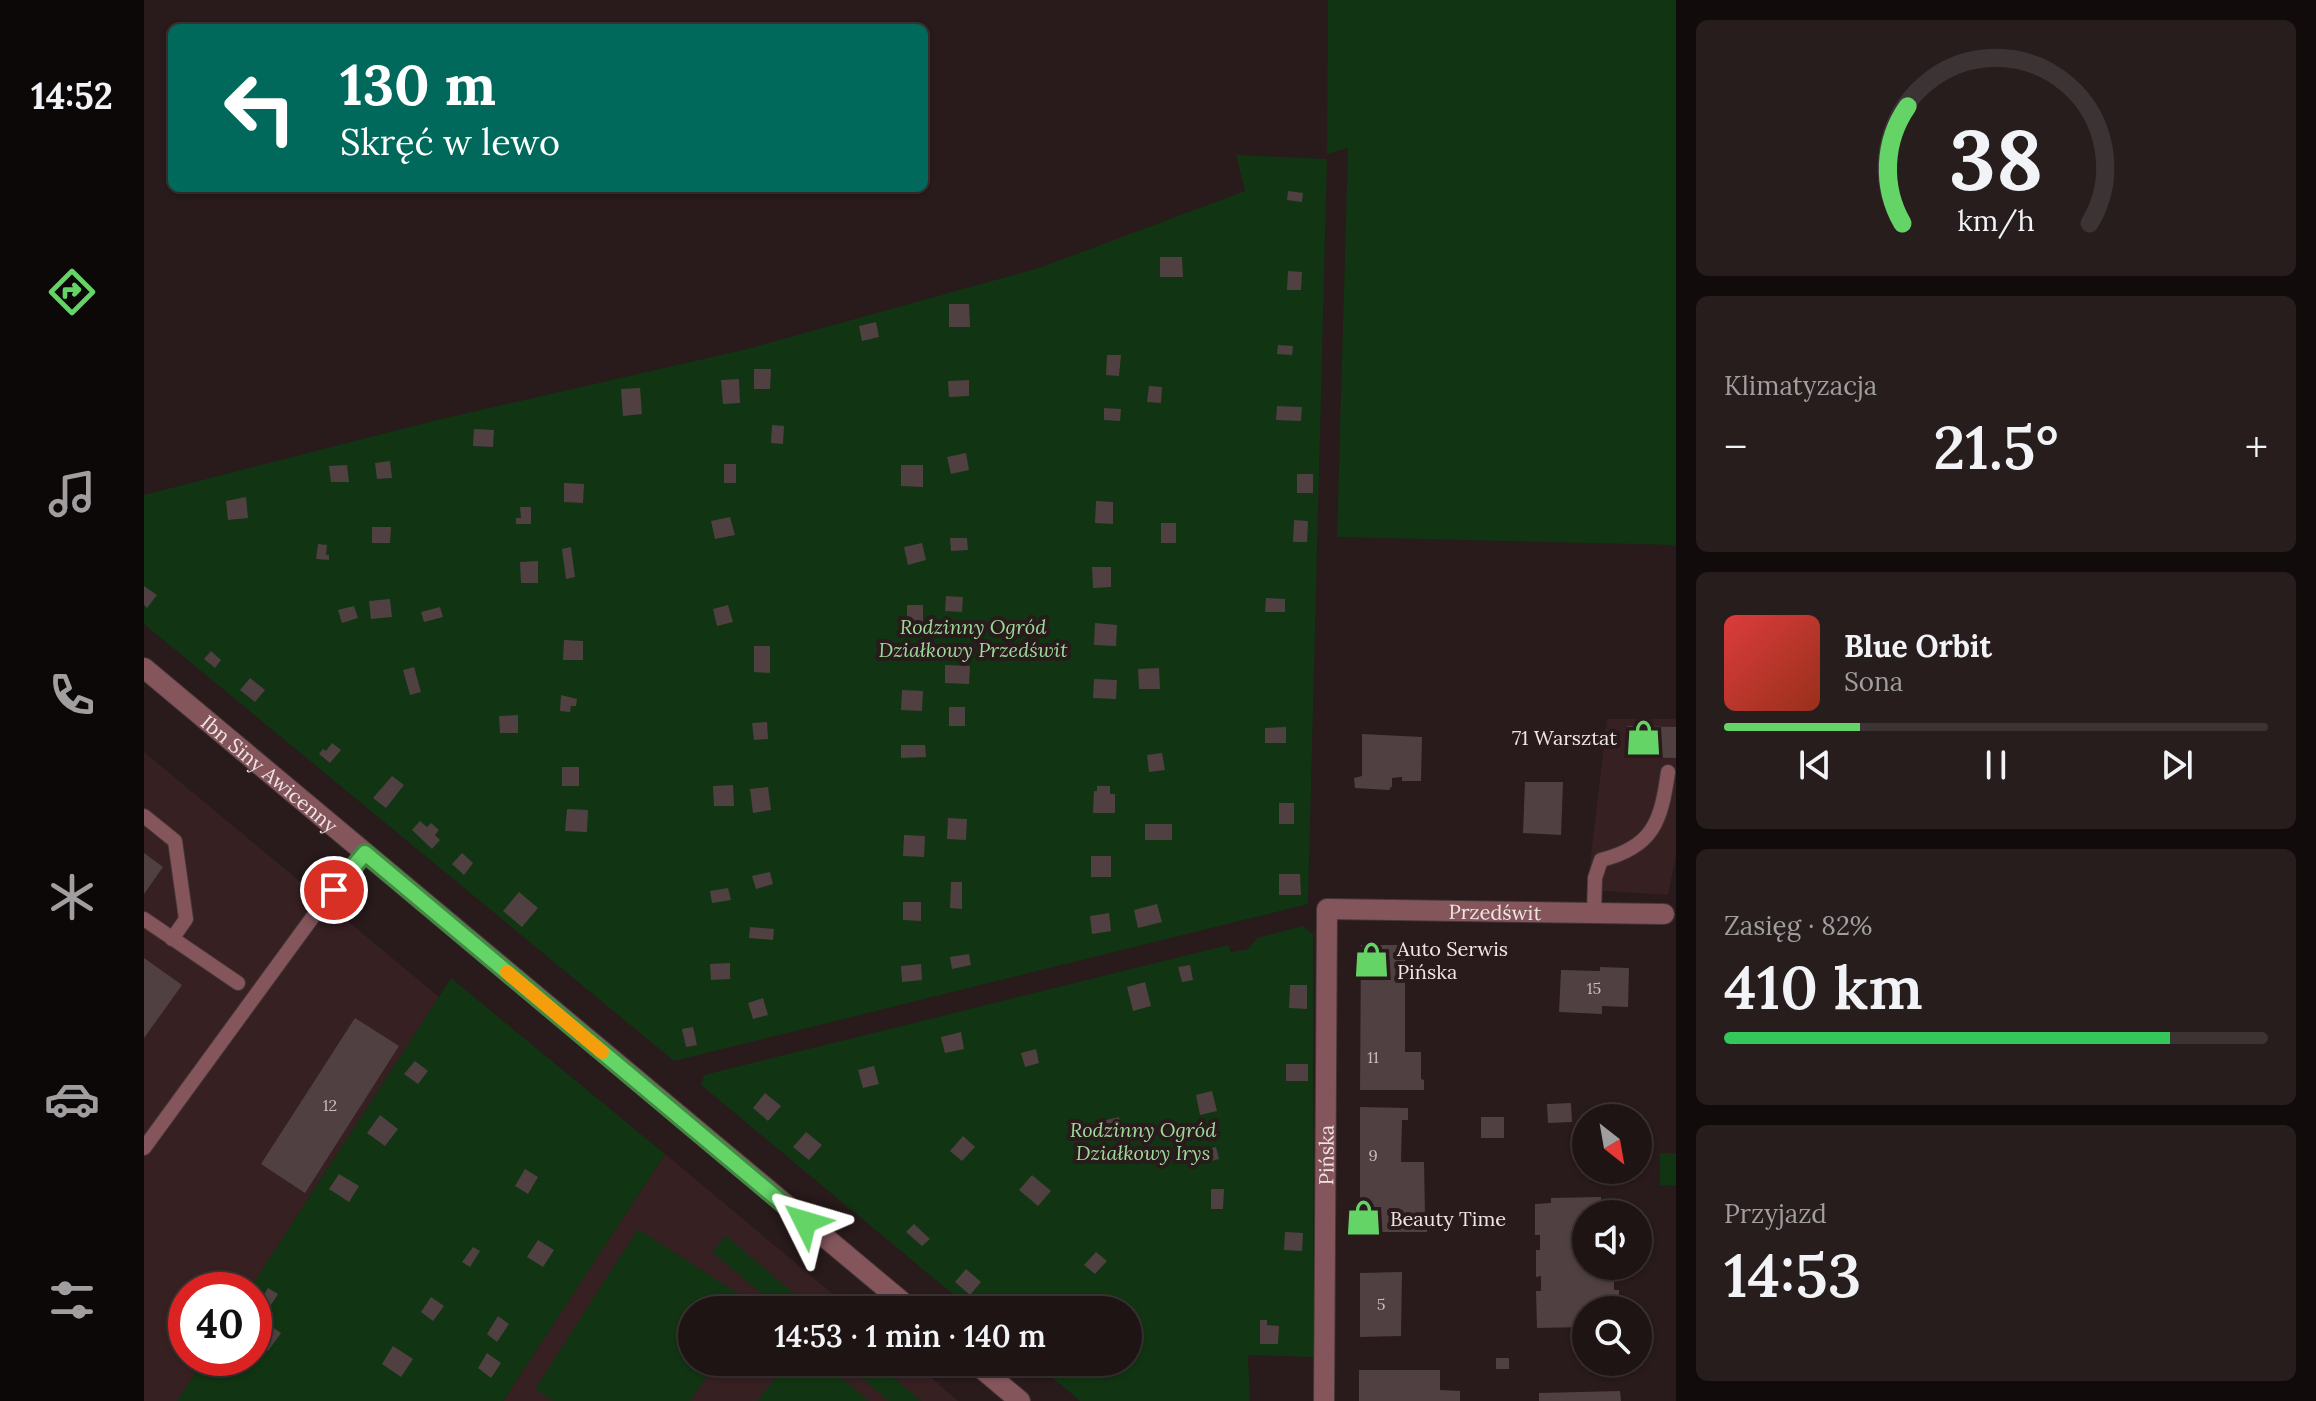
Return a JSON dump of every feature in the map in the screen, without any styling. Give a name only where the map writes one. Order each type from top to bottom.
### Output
[{"type":"street","name":"Ibn Siny Awicenny","points":[[144,668],[895,1296]]},
{"type":"street","name":"Przedświt","points":[[1327,909],[1664,914]]},
{"type":"street","name":"Pińska","points":[[1324,1401],[1327,909]]},
{"type":"street","points":[[991,1376],[1020,1401]]},
{"type":"lane","points":[[1594,914],[1595,878],[1601,860],[1638,846],[1651,833],[1664,804],[1668,772]]},
{"type":"lane","points":[[144,816],[175,841],[186,919],[172,939]]},
{"type":"lane","points":[[144,1148],[323,903],[365,853]]},
{"type":"lane","points":[[144,919],[238,983]]},
{"type":"shaded area","points":[[1607,719],[1676,719],[1676,855],[1668,895],[1587,890]]},
{"type":"shaded area","points":[[144,752],[439,997],[261,1272],[168,1272],[168,1376],[193,1376],[177,1401],[144,1401]]},
{"type":"shaded area","points":[[665,1154],[835,1296],[678,1296],[678,1376],[929,1376],[958,1401],[503,1401]]},
{"type":"green space","points":[[1328,0],[1676,0],[1676,545],[1337,537],[1348,148],[1327,154]]},
{"type":"green space","name":"Rodzinny Ogród Działkowy Przedświt","points":[[1236,155],[1327,159],[1308,904],[674,1061],[144,624],[144,495],[433,421],[747,349],[1039,268],[1245,191]]},
{"type":"green space","name":"Rodzinny Ogród Działkowy Irys","points":[[1303,926],[1313,934],[1313,1357],[1248,1355],[1250,1401],[1080,1401],[1051,1376],[1142,1376],[1142,1296],[955,1296],[701,1085],[704,1075],[1228,945],[1231,952],[1248,949],[1257,938]]},
{"type":"green space","points":[[451,978],[665,1154],[503,1401],[177,1401],[193,1376],[272,1376],[272,1272],[261,1272]]},
{"type":"green space","points":[[1660,1153],[1676,1153],[1676,1185],[1660,1185]]},
{"type":"green space","points":[[638,1229],[742,1296],[678,1296],[678,1376],[707,1376],[690,1401],[553,1401],[535,1389]]},
{"type":"green space","points":[[726,1236],[797,1296],[764,1296],[712,1252]]},
{"type":"green space","points":[[778,1376],[839,1376],[869,1401],[757,1401]]},
{"type":"green space","points":[[860,1376],[892,1376],[921,1401],[889,1401]]},
{"type":"building","points":[[1288,191],[1303,193],[1302,202],[1287,200]]},
{"type":"building","points":[[1160,257],[1182,257],[1183,277],[1160,277]]},
{"type":"building","points":[[1288,271],[1302,272],[1301,290],[1287,290]]},
{"type":"building","points":[[949,304],[969,304],[970,327],[949,327]]},
{"type":"building","points":[[876,322],[879,337],[862,341],[859,326]]},
{"type":"building","points":[[1278,345],[1293,346],[1292,355],[1277,354]]},
{"type":"building","points":[[1107,355],[1121,355],[1119,376],[1106,375]]},
{"type":"building","points":[[754,369],[771,369],[770,389],[754,389]]},
{"type":"building","points":[[739,379],[740,403],[723,404],[721,380]]},
{"type":"building","points":[[969,380],[969,396],[949,397],[948,381]]},
{"type":"building","points":[[1149,386],[1162,387],[1161,403],[1147,402]]},
{"type":"building","points":[[640,388],[642,414],[623,416],[621,389]]},
{"type":"building","points":[[1277,406],[1302,407],[1301,421],[1276,420]]},
{"type":"building","points":[[1104,408],[1121,409],[1120,421],[1104,420]]},
{"type":"building","points":[[772,425],[784,426],[783,444],[771,443]]},
{"type":"building","points":[[474,429],[494,430],[493,447],[473,446]]},
{"type":"building","points":[[966,453],[969,470],[951,474],[947,457]]},
{"type":"building","points":[[390,461],[392,478],[377,479],[375,463]]},
{"type":"building","points":[[724,464],[736,464],[736,483],[724,483]]},
{"type":"building","points":[[347,465],[349,482],[331,482],[329,466]]},
{"type":"building","points":[[901,465],[923,465],[923,487],[901,486]]},
{"type":"building","points":[[1297,474],[1313,474],[1313,493],[1297,493]]},
{"type":"building","points":[[564,483],[584,484],[583,503],[564,502]]},
{"type":"building","points":[[246,497],[248,518],[228,520],[226,501]]},
{"type":"building","points":[[1096,501],[1113,502],[1113,524],[1095,523]]},
{"type":"building","points":[[520,507],[531,507],[531,524],[516,524],[516,518],[521,518]]},
{"type":"building","points":[[730,517],[735,535],[715,539],[711,521]]},
{"type":"building","points":[[1294,520],[1308,521],[1307,542],[1293,542]]},
{"type":"building","points":[[1161,523],[1176,523],[1176,543],[1161,543]]},
{"type":"building","points":[[372,527],[391,527],[390,543],[372,543]]},
{"type":"building","points":[[950,538],[967,538],[968,550],[951,551]]},
{"type":"building","points":[[922,543],[926,560],[908,565],[904,547]]},
{"type":"building","points":[[318,544],[327,545],[329,560],[316,559]]},
{"type":"building","points":[[571,547],[575,577],[566,579],[562,549]]},
{"type":"building","points":[[538,561],[538,583],[521,583],[520,562]]},
{"type":"building","points":[[1092,567],[1111,567],[1111,587],[1093,588]]},
{"type":"building","points":[[144,586],[157,595],[147,608],[144,605]]},
{"type":"building","points":[[946,596],[963,597],[962,612],[945,611]]},
{"type":"building","points":[[1266,598],[1285,599],[1285,612],[1265,612]]},
{"type":"building","points":[[390,599],[392,617],[371,619],[369,601]]},
{"type":"building","points":[[728,605],[733,622],[717,626],[713,609]]},
{"type":"building","points":[[907,605],[923,605],[923,624],[907,624]]},
{"type":"building","points":[[354,606],[358,618],[342,623],[338,610]]},
{"type":"building","points":[[440,607],[443,617],[424,622],[421,612]]},
{"type":"building","points":[[1095,623],[1117,625],[1116,646],[1094,645]]},
{"type":"building","points":[[564,640],[583,641],[583,660],[563,660]]},
{"type":"building","points":[[754,646],[770,646],[770,673],[754,672]]},
{"type":"building","points":[[211,651],[221,660],[215,668],[204,659]]},
{"type":"building","points":[[945,665],[970,666],[969,684],[945,683]]},
{"type":"building","points":[[414,667],[421,692],[410,695],[403,670]]},
{"type":"building","points":[[1159,668],[1160,689],[1139,689],[1138,669]]},
{"type":"building","points":[[250,678],[265,690],[255,702],[240,690]]},
{"type":"building","points":[[1094,679],[1117,680],[1116,699],[1093,698]]},
{"type":"building","points":[[902,690],[923,691],[922,711],[901,710]]},
{"type":"building","points":[[561,695],[577,699],[576,706],[571,706],[570,712],[560,711]]},
{"type":"building","points":[[949,707],[965,707],[965,726],[949,726]]},
{"type":"building","points":[[518,715],[518,733],[500,733],[499,716]]},
{"type":"building","points":[[767,722],[768,739],[754,740],[752,723]]},
{"type":"building","points":[[1627,726],[1676,727],[1676,758],[1626,757]]},
{"type":"building","points":[[1286,727],[1286,743],[1265,743],[1265,728]]},
{"type":"building","points":[[1362,734],[1422,737],[1421,781],[1392,778],[1389,790],[1355,788],[1354,778],[1362,776]]},
{"type":"building","points":[[332,743],[341,750],[330,763],[319,754]]},
{"type":"building","points":[[901,745],[925,745],[926,757],[901,758]]},
{"type":"building","points":[[1162,753],[1165,770],[1149,772],[1147,755]]},
{"type":"building","points":[[562,767],[579,767],[579,786],[562,786]]},
{"type":"building","points":[[392,776],[404,785],[386,808],[373,798]]},
{"type":"building","points":[[1525,782],[1563,782],[1561,835],[1523,833]]},
{"type":"building","points":[[733,785],[734,806],[714,806],[713,786]]},
{"type":"building","points":[[1097,786],[1110,786],[1110,794],[1115,794],[1115,813],[1093,813]]},
{"type":"building","points":[[768,787],[771,810],[753,813],[750,789]]},
{"type":"building","points":[[1279,803],[1294,803],[1294,824],[1279,824]]},
{"type":"building","points":[[567,809],[588,810],[587,832],[565,831]]},
{"type":"building","points":[[948,818],[967,819],[966,840],[947,839]]},
{"type":"building","points":[[420,821],[427,827],[431,823],[439,830],[435,835],[440,840],[432,849],[412,830]]},
{"type":"building","points":[[1145,824],[1172,824],[1172,840],[1145,840]]},
{"type":"building","points":[[904,835],[925,836],[924,857],[903,856]]},
{"type":"building","points":[[144,853],[163,867],[144,894]]},
{"type":"building","points":[[462,853],[473,863],[464,875],[452,864]]},
{"type":"building","points":[[1091,856],[1111,856],[1111,877],[1091,877]]},
{"type":"building","points":[[770,872],[773,884],[756,889],[752,876]]},
{"type":"building","points":[[1279,874],[1300,874],[1301,895],[1279,895]]},
{"type":"building","points":[[951,882],[962,882],[962,909],[950,908]]},
{"type":"building","points":[[728,888],[731,900],[712,903],[710,891]]},
{"type":"building","points":[[519,892],[538,908],[522,927],[503,911]]},
{"type":"building","points":[[903,902],[921,902],[921,921],[903,920]]},
{"type":"building","points":[[1157,904],[1162,922],[1138,928],[1134,910]]},
{"type":"building","points":[[1109,913],[1111,931],[1092,934],[1090,916]]},
{"type":"building","points":[[750,927],[774,929],[773,940],[749,938]]},
{"type":"building","points":[[1361,945],[1405,945],[1405,1052],[1421,1052],[1424,1090],[1360,1090]]},
{"type":"building","points":[[969,954],[971,965],[952,969],[950,957]]},
{"type":"building","points":[[144,958],[182,985],[144,1038]]},
{"type":"building","points":[[730,963],[730,979],[711,980],[710,964]]},
{"type":"building","points":[[921,964],[922,980],[902,982],[901,966]]},
{"type":"building","points":[[1190,965],[1193,980],[1182,982],[1178,967]]},
{"type":"building","points":[[1600,967],[1629,968],[1628,1007],[1602,1006],[1602,1014],[1559,1012],[1561,970],[1600,971]]},
{"type":"building","points":[[1145,982],[1151,1006],[1133,1011],[1127,987]]},
{"type":"building","points":[[1290,985],[1307,985],[1307,1009],[1289,1008]]},
{"type":"building","points":[[763,998],[768,1015],[753,1019],[748,1003]]},
{"type":"building","points":[[355,1018],[399,1046],[305,1193],[261,1164]]},
{"type":"building","points":[[693,1027],[697,1045],[686,1047],[682,1029]]},
{"type":"building","points":[[961,1032],[964,1049],[945,1053],[941,1037]]},
{"type":"building","points":[[1036,1049],[1039,1063],[1025,1067],[1021,1053]]},
{"type":"building","points":[[415,1061],[428,1071],[418,1084],[404,1074]]},
{"type":"building","points":[[1286,1064],[1308,1064],[1308,1081],[1286,1081]]},
{"type":"building","points":[[874,1066],[879,1084],[863,1088],[858,1070]]},
{"type":"building","points":[[1212,1091],[1217,1111],[1200,1115],[1196,1095]]},
{"type":"building","points":[[765,1093],[781,1106],[768,1121],[753,1108]]},
{"type":"building","points":[[1571,1103],[1572,1122],[1548,1123],[1547,1104]]},
{"type":"building","points":[[1360,1107],[1408,1108],[1408,1120],[1402,1120],[1401,1162],[1424,1162],[1427,1232],[1360,1232]]},
{"type":"building","points":[[380,1115],[398,1129],[385,1146],[367,1133]]},
{"type":"building","points":[[1119,1117],[1123,1135],[1106,1139],[1102,1121]]},
{"type":"building","points":[[1481,1117],[1504,1117],[1504,1138],[1481,1138]]},
{"type":"building","points":[[806,1132],[822,1145],[809,1160],[793,1147]]},
{"type":"building","points":[[963,1136],[975,1147],[962,1161],[950,1151]]},
{"type":"building","points":[[1216,1147],[1219,1159],[1203,1163],[1200,1151]]},
{"type":"building","points":[[525,1169],[538,1177],[528,1194],[515,1186]]},
{"type":"building","points":[[339,1174],[359,1186],[349,1202],[329,1189]]},
{"type":"building","points":[[1032,1175],[1051,1191],[1038,1206],[1019,1190]]},
{"type":"building","points":[[1211,1189],[1224,1189],[1223,1209],[1211,1209]]},
{"type":"building","points":[[1601,1197],[1601,1200],[1572,1200],[1572,1280],[1614,1280],[1614,1290],[1619,1290],[1619,1296],[1572,1296],[1572,1327],[1537,1328],[1536,1291],[1541,1291],[1541,1276],[1536,1277],[1536,1250],[1540,1250],[1540,1235],[1535,1235],[1535,1204],[1551,1203],[1551,1198]]},
{"type":"building","points":[[914,1224],[930,1239],[922,1246],[906,1232]]},
{"type":"building","points":[[1285,1232],[1303,1233],[1302,1251],[1284,1250]]},
{"type":"building","points":[[538,1240],[554,1250],[543,1267],[527,1257]]},
{"type":"building","points":[[473,1247],[480,1251],[470,1267],[462,1262]]},
{"type":"building","points":[[1096,1252],[1107,1261],[1095,1274],[1084,1265]]},
{"type":"building","points":[[966,1269],[981,1282],[970,1295],[955,1282]]},
{"type":"building","points":[[1402,1272],[1401,1336],[1360,1337],[1360,1273]]},
{"type":"building","points":[[431,1297],[444,1306],[433,1321],[421,1312]]},
{"type":"building","points":[[498,1316],[509,1324],[497,1342],[487,1334]]},
{"type":"building","points":[[1260,1320],[1267,1320],[1267,1325],[1279,1326],[1278,1344],[1260,1344]]},
{"type":"building","points":[[272,1327],[281,1333],[272,1345]]},
{"type":"building","points":[[393,1346],[413,1359],[401,1377],[382,1364]]},
{"type":"building","points":[[487,1353],[501,1363],[491,1378],[478,1368]]},
{"type":"building","points":[[1496,1358],[1509,1358],[1509,1369],[1496,1369]]},
{"type":"building","points":[[1359,1370],[1440,1370],[1440,1390],[1460,1391],[1460,1401],[1359,1401]]},
{"type":"building","points":[[1620,1391],[1621,1401],[1539,1401],[1539,1393]]},
{"type":"slow traffic","points":[[507,972],[602,1052]]},
{"type":"place","name":"71 Warsztat","points":[[1643,737]]},
{"type":"place","name":"Auto Serwis Pińska","points":[[1371,959]]},
{"type":"place","name":"Beauty Time","points":[[1364,1218]]},
{"type":"route","points":[[334,890],[365,853],[805,1222]]}]
